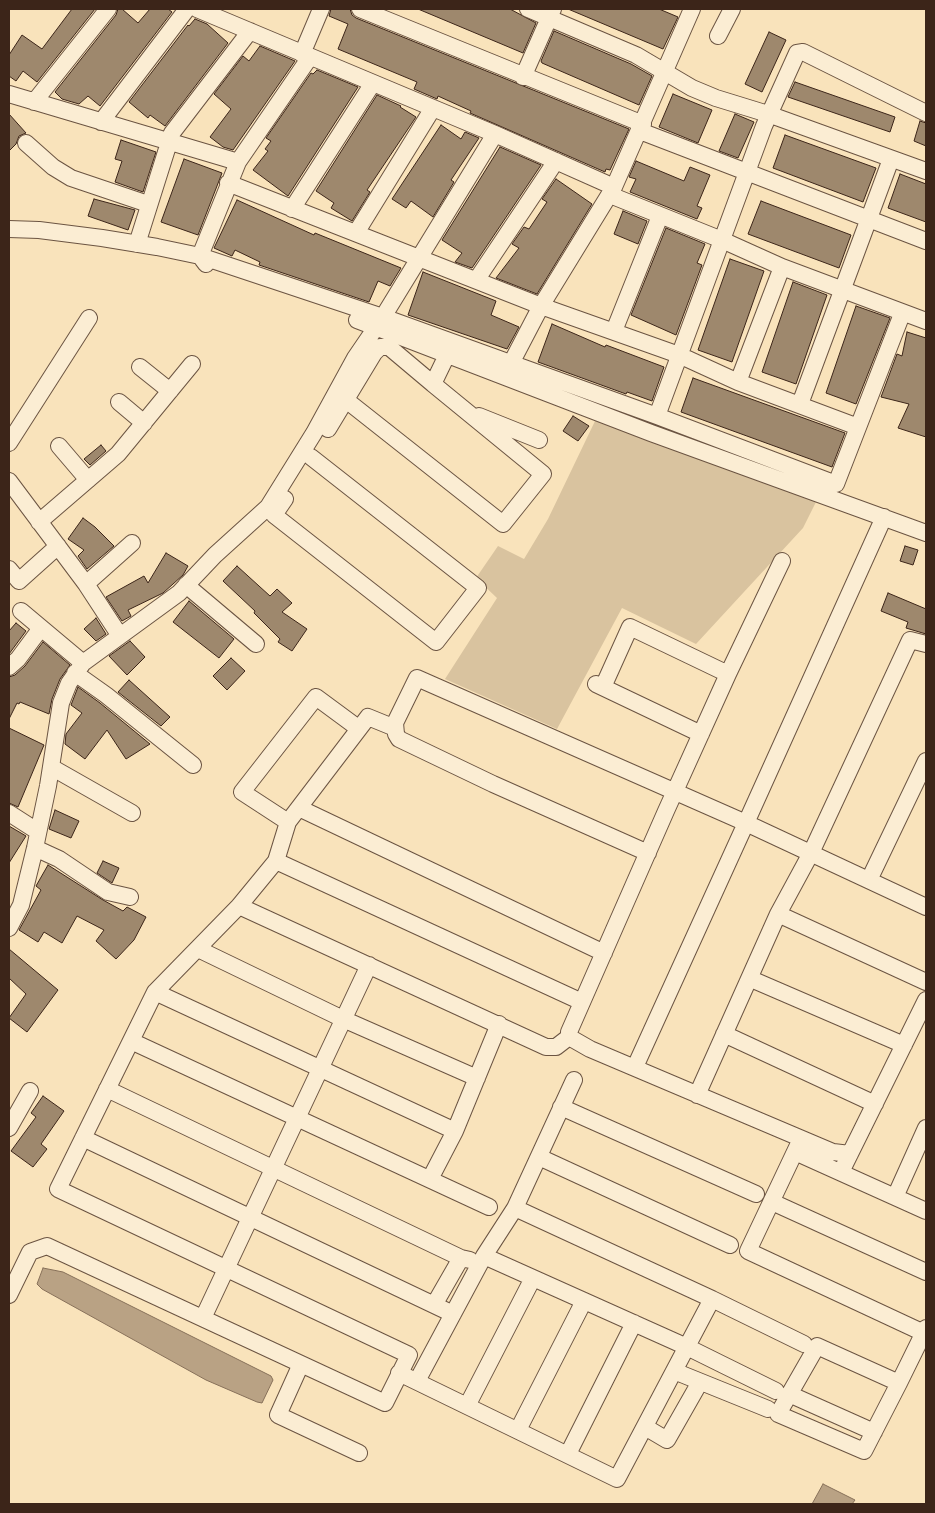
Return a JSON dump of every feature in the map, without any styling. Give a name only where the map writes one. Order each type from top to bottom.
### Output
[{"type":"street","points":[[34,102],[108,9]]},
{"type":"street","points":[[101,122],[187,9]]},
{"type":"street","points":[[197,9],[556,161],[660,216],[722,240],[782,267],[902,314],[926,321]]},
{"type":"street","points":[[200,256],[238,162],[306,55],[321,9]]},
{"type":"street","points":[[360,9],[748,172],[926,241]]},
{"type":"street","points":[[528,9],[551,13],[636,55],[665,73],[716,98],[768,114],[926,171]]},
{"type":"street","points":[[718,36],[732,9]]},
{"type":"street","points":[[507,370],[541,306],[612,191],[665,73],[689,10]]},
{"type":"street","points":[[523,77],[551,13]]},
{"type":"street","points":[[137,244],[148,204],[177,125],[250,31]]},
{"type":"street","points":[[657,416],[768,114],[797,53],[800,51],[926,113]]},
{"type":"street","points":[[292,210],[373,83]]},
{"type":"street","points":[[9,94],[238,162]]},
{"type":"street","points":[[356,232],[433,108]]},
{"type":"street","points":[[9,928],[15,902],[36,839],[51,767],[61,703],[79,668],[162,606],[268,507],[418,257],[495,134]]},
{"type":"street","points":[[26,143],[53,167],[71,178],[148,204]]},
{"type":"street","points":[[800,404],[891,159]]},
{"type":"street","points":[[477,279],[556,161]]},
{"type":"street","points":[[228,183],[292,210],[356,232],[541,306],[679,355],[738,382],[858,427]]},
{"type":"street","points":[[614,331],[660,216]]},
{"type":"street","points":[[9,229],[39,230],[137,244],[200,256],[507,370],[651,433],[926,533]]},
{"type":"street","points":[[738,382],[782,267]]},
{"type":"street","points":[[379,322],[447,355],[507,370],[657,416],[836,484],[902,314]]},
{"type":"street","points":[[9,444],[89,318]]},
{"type":"street","points":[[311,457],[478,588],[436,642],[274,515],[374,353],[380,347],[389,347],[544,474],[503,524],[346,400]]},
{"type":"street","points":[[433,384],[447,355]]},
{"type":"street","points":[[39,522],[118,454],[192,364]]},
{"type":"street","points":[[140,366],[170,391]]},
{"type":"street","points":[[119,402],[144,423]]},
{"type":"street","points":[[464,410],[539,440]]},
{"type":"street","points":[[59,446],[88,480]]},
{"type":"street","points":[[9,481],[86,584],[120,636]]},
{"type":"street","points":[[635,1067],[884,517]]},
{"type":"street","points":[[86,584],[132,543]]},
{"type":"street","points":[[9,569],[19,581],[58,546]]},
{"type":"street","points":[[239,906],[546,1047],[556,1047],[569,1037],[569,1032],[675,791],[782,561]]},
{"type":"street","points":[[186,585],[256,644]]},
{"type":"street","points":[[21,611],[41,628],[106,695],[193,765]]},
{"type":"street","points":[[701,734],[599,685],[630,627],[728,674]]},
{"type":"street","points":[[9,667],[18,659],[41,628]]},
{"type":"street","points":[[697,1095],[751,979],[778,914],[811,853],[910,640],[926,644]]},
{"type":"street","points":[[648,853],[493,784],[399,739],[395,728],[417,678],[675,791],[926,907]]},
{"type":"street","points":[[288,822],[242,792],[316,698],[358,728]]},
{"type":"street","points":[[9,1295],[30,1252],[47,1246],[384,1403],[409,1355],[58,1189],[155,992],[239,906],[276,861],[288,822],[368,717],[395,728]]},
{"type":"street","points":[[869,880],[926,761]]},
{"type":"street","points":[[51,767],[132,813]]},
{"type":"street","points":[[299,808],[604,953]]},
{"type":"street","points":[[9,813],[59,859],[108,892],[130,897]]},
{"type":"street","points":[[276,861],[582,1002]]},
{"type":"street","points":[[778,914],[926,982]]},
{"type":"street","points":[[198,948],[343,1018],[477,1078]]},
{"type":"street","points":[[203,1318],[369,965]]},
{"type":"street","points":[[751,979],[904,1045]]},
{"type":"street","points":[[155,992],[455,1131]]},
{"type":"street","points":[[841,1172],[926,1000]]},
{"type":"street","points":[[430,1180],[455,1131],[499,1024]]},
{"type":"street","points":[[724,1034],[875,1104]]},
{"type":"street","points":[[569,1037],[590,1049],[697,1095],[798,1145],[841,1172],[926,1211]]},
{"type":"street","points":[[131,1041],[489,1207]]},
{"type":"street","points":[[417,1381],[483,1259],[515,1208],[574,1080]]},
{"type":"street","points":[[107,1089],[461,1258],[483,1259],[533,1278],[687,1347],[783,1393],[874,1432]]},
{"type":"street","points":[[9,1128],[30,1092]]},
{"type":"street","points":[[562,1107],[756,1194]]},
{"type":"street","points":[[895,1197],[926,1128]]},
{"type":"street","points":[[83,1138],[453,1314]]},
{"type":"street","points":[[798,1145],[850,1154]]},
{"type":"street","points":[[798,1145],[748,1251],[926,1331],[864,1452],[778,1414],[783,1393],[817,1346],[899,1383]]},
{"type":"street","points":[[538,1157],[730,1245]]},
{"type":"street","points":[[772,1202],[926,1272]]},
{"type":"street","points":[[515,1208],[712,1299],[804,1344]]},
{"type":"street","points":[[434,1305],[461,1258]]},
{"type":"street","points":[[467,1406],[533,1278]]},
{"type":"street","points":[[400,1373],[617,1479],[712,1299]]},
{"type":"street","points":[[518,1430],[584,1301]]},
{"type":"street","points":[[568,1454],[634,1324]]},
{"type":"street","points":[[301,1364],[278,1415],[359,1453]]},
{"type":"street","points":[[674,1371],[768,1409]]},
{"type":"street","points":[[645,1427],[667,1440],[700,1382]]},
{"type":"shaded area","points":[[596,419],[817,500],[803,528],[696,644],[622,608],[557,729],[445,679],[497,598],[476,578],[498,546],[524,559],[548,519]]},
{"type":"shaded area","points":[[43,1268],[63,1272],[271,1376],[273,1380],[262,1403],[206,1380],[42,1289],[37,1284]]},
{"type":"shaded area","points":[[823,1484],[855,1500],[852,1504],[812,1504]]},
{"type":"building","points":[[72,9],[95,9],[37,82],[23,71],[16,81],[9,76],[9,55],[22,35],[42,49]]},
{"type":"building","points":[[118,9],[122,9],[138,23],[150,9],[168,9],[172,12],[100,106],[88,96],[79,104],[62,99],[55,92],[116,15]]},
{"type":"building","points":[[331,9],[350,9],[352,15],[356,18],[629,129],[610,170],[606,169],[605,172],[470,113],[471,111],[438,96],[437,99],[414,89],[417,82],[338,49],[348,24],[329,16]]},
{"type":"building","points":[[418,9],[510,9],[536,23],[523,53]]},
{"type":"building","points":[[568,9],[659,9],[678,17],[663,49]]},
{"type":"building","points":[[195,19],[207,24],[228,43],[165,126],[150,115],[148,118],[129,102],[188,25]]},
{"type":"building","points":[[554,31],[631,64],[652,76],[639,105],[542,63],[541,61]]},
{"type":"building","points":[[769,32],[786,40],[762,92],[745,84]]},
{"type":"building","points":[[260,46],[295,61],[233,150],[223,147],[210,137],[231,109],[214,94],[243,56],[249,61]]},
{"type":"building","points":[[317,70],[358,87],[288,196],[253,170],[268,151],[265,149],[271,141],[266,138],[311,73],[313,74]]},
{"type":"building","points":[[795,82],[895,117],[890,132],[788,97]]},
{"type":"building","points":[[673,94],[712,110],[698,143],[659,127]]},
{"type":"building","points":[[377,95],[401,106],[416,117],[367,190],[370,192],[352,221],[331,208],[334,203],[316,191]]},
{"type":"building","points":[[9,114],[26,133],[19,136],[16,144],[9,151]]},
{"type":"building","points":[[735,114],[754,122],[738,158],[719,151]]},
{"type":"building","points":[[920,121],[926,123],[926,146],[914,141]]},
{"type":"building","points":[[441,125],[461,139],[465,132],[479,138],[451,180],[454,182],[433,217],[411,201],[406,208],[392,199]]},
{"type":"building","points":[[785,135],[876,168],[863,202],[773,168]]},
{"type":"building","points":[[121,140],[156,152],[143,192],[115,182],[122,161],[115,159]]},
{"type":"building","points":[[500,147],[541,165],[472,268],[455,262],[462,253],[442,240]]},
{"type":"building","points":[[184,159],[222,173],[198,235],[161,222]]},
{"type":"building","points":[[636,161],[684,181],[690,167],[710,175],[697,206],[702,208],[697,219],[630,192],[636,179],[629,177]]},
{"type":"building","points":[[900,174],[926,184],[926,222],[888,208]]},
{"type":"building","points":[[556,179],[592,204],[537,294],[496,278],[519,248],[512,244],[524,227],[529,229],[547,202],[542,199]]},
{"type":"building","points":[[94,199],[135,210],[128,230],[88,216]]},
{"type":"building","points":[[237,200],[314,235],[315,233],[401,268],[390,286],[378,281],[369,302],[259,265],[260,262],[235,250],[232,256],[214,248]]},
{"type":"building","points":[[761,201],[851,235],[839,268],[748,234]]},
{"type":"building","points":[[623,211],[647,221],[638,244],[614,234]]},
{"type":"building","points":[[666,228],[705,244],[697,263],[702,265],[676,335],[631,315]]},
{"type":"building","points":[[730,259],[764,271],[732,362],[698,350]]},
{"type":"building","points":[[423,272],[496,301],[491,315],[519,327],[507,349],[408,315]]},
{"type":"building","points":[[793,282],[827,295],[796,384],[762,372]]},
{"type":"building","points":[[856,306],[890,318],[856,404],[826,393]]},
{"type":"building","points":[[552,324],[605,347],[606,345],[664,367],[652,401],[627,392],[626,394],[538,362]]},
{"type":"building","points":[[907,332],[926,338],[926,437],[898,428],[909,404],[881,397],[897,354],[902,356]]},
{"type":"building","points":[[693,378],[845,433],[832,467],[681,412]]},
{"type":"building","points":[[573,416],[589,426],[578,441],[563,431]]},
{"type":"building","points":[[101,445],[106,451],[90,465],[84,459]]},
{"type":"building","points":[[83,518],[114,546],[87,569],[78,556],[84,550],[68,539]]},
{"type":"building","points":[[905,546],[918,550],[913,565],[900,561]]},
{"type":"building","points":[[166,553],[188,566],[183,575],[163,593],[128,610],[131,616],[122,621],[106,597],[144,576],[148,583]]},
{"type":"building","points":[[237,566],[270,596],[277,589],[292,603],[282,612],[307,629],[292,651],[278,642],[280,639],[254,613],[255,611],[223,581]]},
{"type":"building","points":[[888,593],[926,609],[926,634],[906,628],[908,622],[881,611]]},
{"type":"building","points":[[189,601],[234,639],[219,658],[173,622]]},
{"type":"building","points":[[96,618],[106,634],[96,641],[84,629]]},
{"type":"building","points":[[16,623],[26,631],[9,654],[9,631]]},
{"type":"building","points":[[130,641],[145,657],[127,675],[109,656]]},
{"type":"building","points":[[43,642],[70,665],[60,679],[52,699],[49,714],[20,702],[19,704],[17,703],[9,719],[9,677],[15,675],[25,666]]},
{"type":"building","points":[[231,658],[245,671],[227,690],[213,676]]},
{"type":"building","points":[[129,680],[170,717],[161,726],[118,692]]},
{"type":"building","points":[[78,687],[150,744],[126,759],[107,730],[85,759],[65,744],[66,734],[82,713],[71,705]]},
{"type":"building","points":[[9,728],[44,745],[18,807],[9,803]]},
{"type":"building","points":[[55,810],[79,821],[71,838],[49,829]]},
{"type":"building","points":[[9,826],[26,836],[9,863]]},
{"type":"building","points":[[103,861],[119,868],[112,883],[97,873]]},
{"type":"building","points":[[48,865],[123,911],[127,907],[146,917],[134,940],[116,959],[96,941],[104,930],[77,916],[62,943],[44,932],[38,942],[19,930],[41,890],[36,886]]},
{"type":"building","points":[[9,949],[58,990],[27,1032],[9,1018],[26,994],[9,978]]},
{"type":"building","points":[[43,1096],[64,1111],[41,1144],[47,1149],[33,1167],[11,1151],[36,1117],[31,1113]]}]
